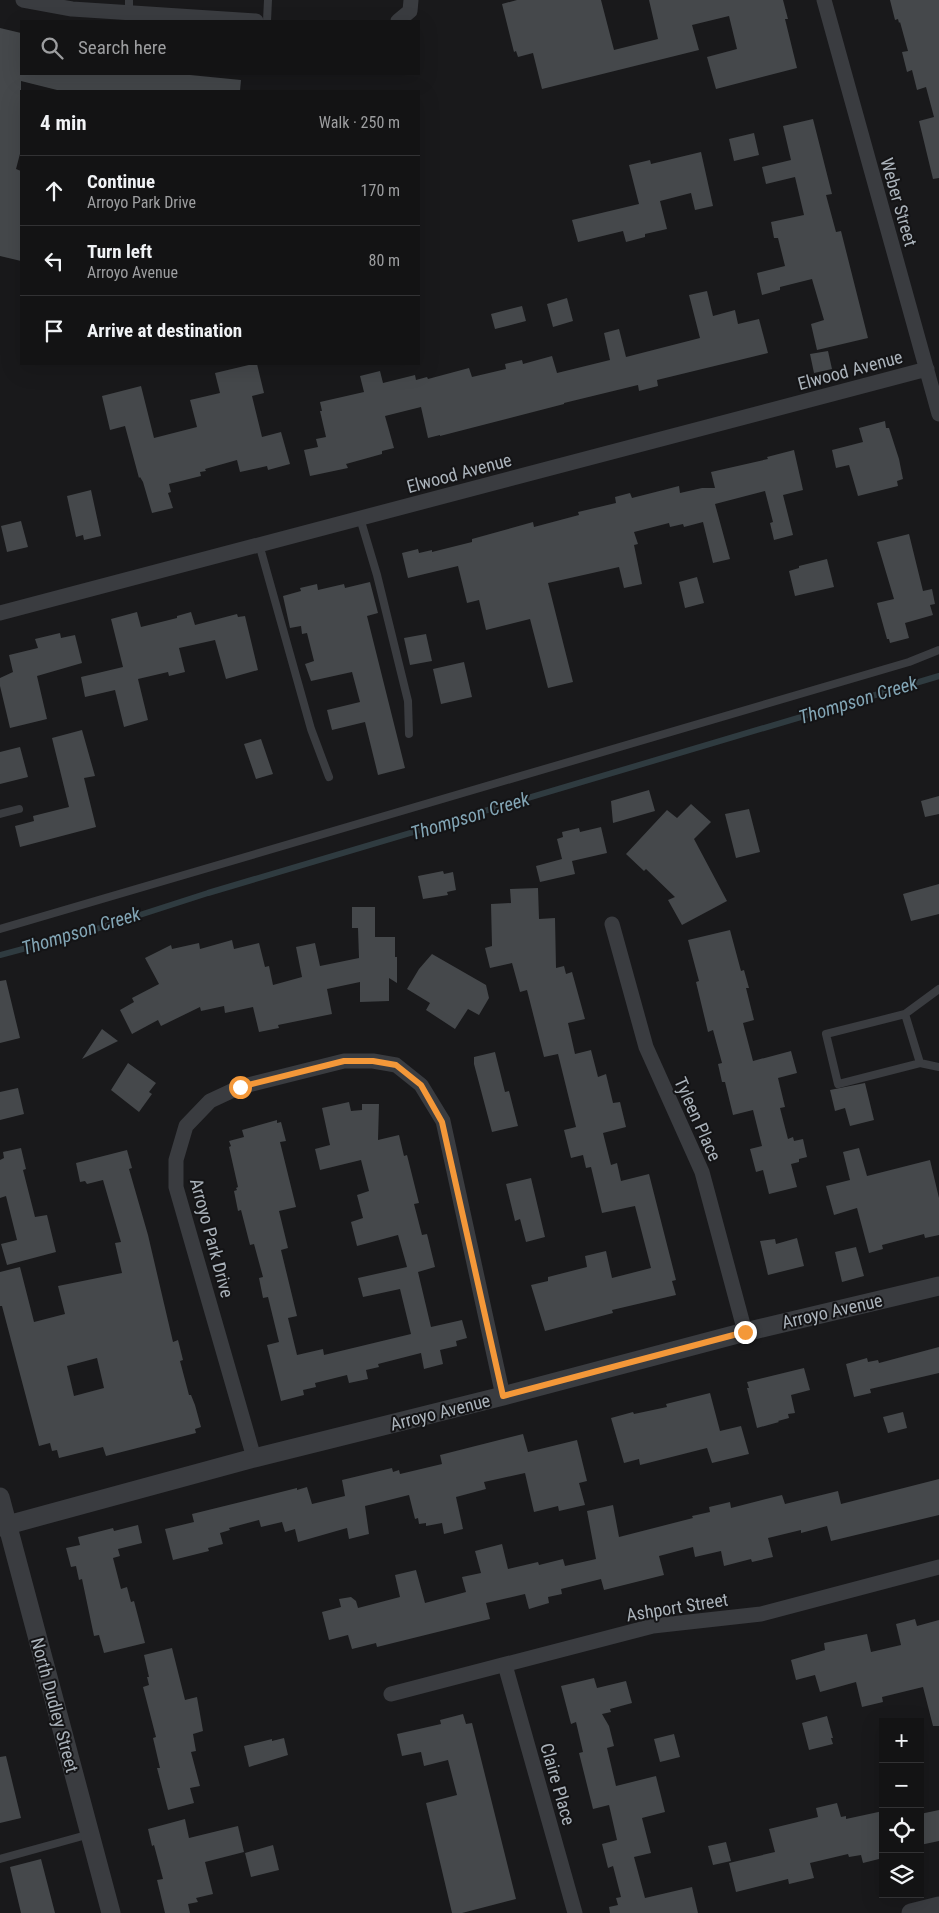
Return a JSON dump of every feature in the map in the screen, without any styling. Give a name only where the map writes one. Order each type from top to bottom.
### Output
[{"type":"street","points":[[23,0],[72,9],[129,7],[247,20]]},
{"type":"street","points":[[399,20],[410,11],[411,0]]},
{"type":"street","name":"Weber Street","points":[[824,0],[939,414]]},
{"type":"street","name":"Elwood Avenue","points":[[0,613],[927,369]]},
{"type":"street","name":"Tyleen Place","points":[[612,924],[646,1046],[702,1172],[745,1332]]},
{"type":"street","name":"Arroyo Park Drive","points":[[254,1458],[176,1188],[176,1160],[186,1126],[210,1101],[240,1087],[344,1061],[373,1061],[396,1065],[421,1085],[442,1122],[503,1396]]},
{"type":"street","name":"Arroyo Avenue","points":[[4,1526],[254,1458],[503,1396],[745,1332],[939,1286]]},
{"type":"street","name":"North Dudley Street","points":[[0,1497],[4,1526],[111,1913]]},
{"type":"street","name":"Ashport Street","points":[[391,1694],[653,1626],[762,1614],[939,1567]]},
{"type":"street","name":"Claire Place","points":[[505,1665],[575,1913]]},
{"type":"street","points":[[911,1913],[939,1906]]},
{"type":"lane","points":[[267,20],[268,0]]},
{"type":"lane","points":[[360,518],[380,584],[408,701],[409,734]]},
{"type":"lane","points":[[259,544],[311,729],[329,777]]},
{"type":"lane","points":[[0,929],[924,657],[939,650]]},
{"type":"lane","points":[[0,814],[19,809]]},
{"type":"lane","points":[[939,989],[905,1014],[826,1034],[838,1084],[920,1063],[939,1068]]},
{"type":"lane","points":[[905,1014],[920,1063]]},
{"type":"lane","points":[[0,1859],[90,1834]]},
{"type":"building","points":[[517,0],[601,0],[614,50],[658,39],[649,0],[783,0],[788,19],[785,19],[797,68],[716,89],[707,57],[737,49],[729,16],[692,25],[699,50],[542,89],[533,53],[518,57],[516,51],[514,52],[502,4]]},
{"type":"building","points":[[890,0],[939,0],[939,178],[933,179],[919,121],[934,117],[926,87],[917,90],[912,70],[907,72],[902,52],[908,51],[900,22],[898,19],[895,20]]},
{"type":"building","points":[[0,28],[20,33],[20,75],[190,75],[241,80],[240,90],[57,90],[21,81],[20,154],[16,169],[20,171],[20,261],[0,256]]},
{"type":"building","points":[[813,119],[832,194],[826,195],[836,232],[841,231],[868,338],[817,350],[811,324],[824,320],[812,279],[780,287],[780,290],[762,295],[757,273],[785,266],[778,238],[774,238],[771,222],[804,215],[795,177],[766,184],[762,167],[791,160],[783,126]]},
{"type":"building","points":[[754,133],[759,155],[734,161],[729,139]]},
{"type":"building","points":[[701,152],[713,206],[695,210],[691,193],[660,201],[667,229],[645,234],[645,237],[626,242],[623,231],[578,242],[572,220],[639,204],[629,165],[650,160],[651,164]]},
{"type":"building","points":[[707,291],[713,316],[735,310],[738,324],[759,319],[768,353],[657,380],[658,386],[639,391],[638,385],[428,438],[421,407],[385,416],[394,448],[382,451],[382,454],[346,464],[348,468],[310,476],[304,450],[318,447],[316,439],[326,437],[320,411],[322,411],[320,402],[364,392],[360,376],[380,371],[383,383],[415,375],[416,380],[427,377],[428,379],[469,368],[472,377],[506,369],[505,364],[522,360],[523,364],[552,356],[557,373],[610,360],[604,333],[619,329],[626,357],[700,338],[689,295]]},
{"type":"building","points":[[567,298],[573,321],[553,327],[547,304]]},
{"type":"building","points":[[522,306],[526,321],[495,329],[491,314]]},
{"type":"building","points":[[828,351],[832,369],[814,373],[810,354]]},
{"type":"building","points":[[249,365],[257,365],[264,393],[252,396],[262,437],[281,432],[290,464],[268,470],[267,466],[240,472],[237,460],[205,469],[206,471],[200,472],[201,476],[169,484],[171,492],[168,493],[173,508],[152,513],[143,482],[139,478],[125,426],[110,430],[102,396],[141,386],[154,438],[197,427],[190,400],[220,393],[215,373]]},
{"type":"building","points":[[885,421],[899,459],[903,479],[897,481],[898,486],[858,496],[849,465],[836,468],[832,450],[863,442],[859,428]]},
{"type":"building","points":[[794,450],[803,490],[783,495],[793,535],[774,540],[770,523],[773,522],[765,491],[715,504],[730,559],[713,563],[703,522],[684,527],[683,524],[670,527],[669,523],[634,532],[638,544],[634,545],[642,584],[624,588],[619,567],[548,583],[573,682],[548,688],[530,619],[486,630],[479,600],[467,603],[458,566],[408,578],[402,553],[418,549],[419,553],[432,550],[432,552],[472,542],[472,539],[533,522],[534,527],[579,515],[578,512],[616,503],[615,497],[630,493],[632,498],[679,486],[680,493],[702,488],[715,488],[711,472],[768,459],[767,457]]},
{"type":"building","points":[[91,490],[101,536],[84,540],[83,535],[76,537],[67,496]]},
{"type":"building","points":[[21,521],[28,547],[7,552],[1,526]]},
{"type":"building","points":[[909,534],[923,591],[932,589],[935,604],[930,605],[933,615],[905,623],[909,638],[890,643],[889,639],[887,639],[877,603],[894,599],[877,542]]},
{"type":"building","points":[[827,559],[834,587],[795,596],[789,571],[799,568],[799,566]]},
{"type":"building","points":[[697,577],[704,603],[685,608],[679,582]]},
{"type":"building","points":[[370,582],[378,613],[367,616],[405,768],[378,775],[365,722],[332,730],[327,710],[360,702],[352,672],[311,681],[305,664],[314,661],[307,633],[302,634],[301,626],[290,628],[283,596],[301,591],[300,588],[317,584],[318,590],[344,584],[345,588]]},
{"type":"building","points":[[137,612],[141,627],[177,618],[177,616],[191,612],[195,625],[237,614],[238,617],[245,616],[258,670],[226,679],[215,640],[179,648],[185,672],[169,676],[168,672],[138,679],[148,720],[124,727],[115,690],[85,697],[81,677],[123,667],[111,619]]},
{"type":"building","points":[[60,633],[61,638],[75,635],[82,663],[37,676],[47,719],[10,728],[0,686],[0,678],[13,672],[9,655],[38,648],[35,639]]},
{"type":"building","points":[[426,634],[432,661],[410,665],[404,638]]},
{"type":"building","points":[[464,662],[472,697],[441,704],[433,669]]},
{"type":"building","points":[[82,730],[95,776],[84,778],[96,827],[20,847],[15,826],[34,821],[33,816],[69,807],[52,738]]},
{"type":"building","points":[[261,739],[273,774],[256,779],[244,744]]},
{"type":"building","points":[[20,747],[28,777],[0,784],[0,752]]},
{"type":"building","points":[[649,790],[655,811],[613,823],[611,801]]},
{"type":"building","points":[[939,796],[939,814],[925,817],[921,801]]},
{"type":"building","points":[[691,804],[711,822],[694,839],[727,901],[682,925],[668,900],[675,897],[646,869],[644,871],[626,854],[667,810],[677,818]]},
{"type":"building","points":[[749,809],[760,852],[736,858],[725,814]]},
{"type":"building","points":[[601,827],[607,853],[572,861],[575,874],[540,882],[536,866],[562,859],[557,839],[563,837],[562,832],[579,828],[580,832]]},
{"type":"building","points":[[443,871],[444,874],[453,872],[456,890],[447,892],[448,895],[423,899],[418,876]]},
{"type":"building","points":[[939,884],[939,914],[911,921],[903,894]]},
{"type":"building","points":[[538,888],[539,919],[555,918],[556,968],[564,966],[566,974],[572,972],[585,1019],[568,1023],[575,1054],[591,1050],[598,1077],[606,1074],[613,1103],[620,1102],[626,1127],[603,1133],[611,1165],[617,1163],[621,1181],[649,1174],[676,1280],[672,1281],[676,1295],[612,1310],[613,1313],[545,1331],[531,1285],[548,1281],[548,1277],[587,1267],[585,1256],[606,1251],[612,1278],[651,1268],[635,1206],[602,1213],[591,1167],[586,1168],[583,1155],[571,1158],[564,1130],[576,1127],[558,1054],[544,1057],[527,990],[520,992],[512,963],[490,968],[485,948],[492,946],[491,904],[511,903],[510,889]]},
{"type":"building","points":[[352,907],[375,907],[375,937],[395,937],[397,983],[389,978],[389,1001],[360,1002],[360,982],[327,989],[332,1014],[278,1025],[279,1028],[259,1032],[253,1007],[225,1013],[224,1006],[201,1011],[200,1007],[161,1026],[158,1020],[132,1034],[120,1010],[134,1002],[132,998],[159,984],[145,958],[171,945],[172,949],[199,943],[200,949],[232,940],[234,949],[259,943],[265,967],[269,966],[273,985],[302,977],[296,947],[315,943],[320,966],[359,958],[358,928],[352,928]]},
{"type":"building","points":[[730,930],[741,971],[744,970],[749,988],[746,988],[754,1020],[743,1023],[753,1061],[791,1051],[797,1073],[778,1078],[785,1107],[780,1108],[788,1139],[793,1137],[794,1141],[803,1139],[807,1157],[791,1164],[797,1187],[769,1194],[763,1170],[756,1172],[750,1149],[762,1146],[753,1110],[733,1115],[725,1082],[722,1082],[718,1064],[722,1063],[713,1030],[708,1032],[696,982],[699,981],[688,940]]},
{"type":"building","points":[[432,954],[486,985],[489,998],[479,1015],[468,1009],[455,1029],[426,1010],[430,1003],[407,989],[419,969]]},
{"type":"building","points":[[6,980],[20,1038],[0,1043],[0,981]]},
{"type":"building","points":[[102,1029],[118,1041],[82,1059]]},
{"type":"building","points":[[495,1052],[505,1092],[509,1091],[518,1126],[492,1132],[474,1064],[474,1057]]},
{"type":"building","points":[[128,1063],[156,1083],[149,1092],[152,1094],[139,1112],[111,1090]]},
{"type":"building","points":[[865,1083],[874,1120],[850,1126],[845,1108],[835,1111],[830,1090]]},
{"type":"building","points":[[18,1088],[24,1114],[0,1120],[0,1092]]},
{"type":"building","points":[[349,1102],[351,1111],[362,1110],[362,1104],[379,1104],[378,1140],[399,1135],[404,1156],[407,1155],[419,1203],[414,1204],[422,1235],[427,1234],[435,1267],[418,1272],[431,1327],[462,1320],[467,1338],[456,1341],[457,1346],[440,1350],[443,1364],[424,1369],[421,1353],[378,1364],[379,1367],[366,1370],[368,1379],[349,1383],[347,1375],[315,1383],[316,1387],[303,1390],[304,1395],[281,1401],[267,1345],[279,1342],[268,1297],[263,1298],[259,1278],[263,1277],[254,1244],[250,1245],[241,1210],[238,1211],[234,1191],[238,1187],[229,1141],[244,1137],[242,1130],[277,1120],[277,1123],[281,1122],[286,1141],[280,1142],[296,1207],[279,1211],[288,1248],[281,1250],[297,1316],[288,1318],[297,1355],[323,1349],[324,1355],[411,1334],[400,1289],[363,1297],[358,1278],[407,1267],[398,1235],[357,1246],[351,1222],[363,1218],[357,1195],[369,1191],[361,1160],[320,1170],[315,1149],[330,1145],[322,1108]]},
{"type":"building","points":[[21,1148],[26,1169],[23,1170],[35,1217],[47,1215],[56,1252],[7,1265],[1,1244],[17,1240],[6,1196],[0,1198],[0,1160],[4,1158],[3,1152]]},
{"type":"building","points":[[859,1148],[867,1176],[930,1160],[939,1198],[939,1235],[925,1238],[924,1234],[882,1245],[883,1249],[869,1253],[857,1208],[834,1215],[826,1186],[850,1180],[843,1152]]},
{"type":"building","points":[[127,1150],[132,1168],[129,1169],[148,1235],[173,1342],[178,1340],[183,1360],[180,1361],[189,1395],[191,1395],[195,1405],[201,1427],[195,1429],[196,1433],[106,1456],[103,1447],[59,1458],[57,1450],[52,1451],[50,1443],[39,1446],[2,1306],[0,1306],[0,1272],[20,1267],[34,1322],[65,1314],[58,1286],[122,1273],[115,1243],[121,1242],[103,1180],[87,1184],[85,1181],[80,1182],[76,1163]],"holes":[[[97,1358],[104,1388],[74,1396],[67,1366]]]},
{"type":"building","points":[[531,1178],[545,1237],[526,1242],[520,1219],[515,1221],[506,1184]]},
{"type":"building","points":[[797,1238],[804,1266],[768,1275],[760,1241],[775,1239],[776,1244]]},
{"type":"building","points":[[856,1247],[864,1276],[842,1282],[835,1252]]},
{"type":"building","points":[[939,1347],[939,1373],[870,1389],[871,1393],[854,1397],[846,1364],[867,1358],[868,1362],[878,1360],[879,1363]]},
{"type":"building","points":[[804,1368],[810,1390],[791,1395],[795,1413],[788,1414],[789,1418],[779,1422],[757,1428],[747,1382]]},
{"type":"building","points":[[710,1393],[720,1431],[741,1426],[749,1454],[712,1463],[707,1448],[640,1465],[639,1459],[624,1463],[611,1418],[633,1412],[634,1414],[667,1407],[666,1404]]},
{"type":"building","points":[[903,1412],[907,1428],[888,1433],[883,1417]]},
{"type":"building","points":[[523,1434],[528,1452],[577,1440],[587,1481],[579,1483],[585,1505],[559,1511],[558,1506],[534,1512],[525,1473],[484,1482],[486,1489],[456,1497],[463,1529],[444,1534],[442,1523],[426,1526],[426,1523],[419,1524],[418,1518],[415,1519],[409,1495],[365,1506],[369,1534],[349,1539],[347,1528],[298,1542],[295,1529],[285,1532],[282,1522],[261,1527],[259,1520],[229,1528],[230,1530],[220,1533],[223,1544],[208,1548],[209,1551],[173,1560],[165,1529],[194,1522],[192,1514],[307,1487],[312,1504],[345,1496],[342,1480],[392,1468],[393,1472],[399,1470],[400,1474],[442,1464],[440,1455]]},
{"type":"building","points":[[939,1479],[939,1515],[831,1541],[827,1526],[801,1533],[801,1530],[768,1538],[773,1557],[752,1562],[751,1559],[724,1566],[721,1551],[695,1557],[693,1547],[659,1556],[664,1575],[604,1590],[601,1579],[561,1589],[562,1594],[548,1597],[549,1603],[529,1609],[525,1594],[486,1603],[490,1619],[377,1647],[376,1643],[352,1649],[348,1635],[329,1640],[322,1612],[341,1607],[339,1599],[351,1597],[356,1601],[358,1608],[400,1597],[395,1575],[416,1570],[425,1603],[466,1592],[462,1577],[481,1573],[475,1551],[502,1544],[508,1569],[538,1562],[539,1565],[563,1559],[565,1566],[596,1559],[587,1511],[613,1505],[619,1537],[693,1518],[692,1516],[710,1512],[709,1507],[730,1502],[731,1508],[782,1495],[785,1504],[838,1491],[841,1504]]},
{"type":"building","points":[[138,1525],[142,1543],[118,1549],[120,1556],[113,1558],[121,1589],[127,1587],[131,1602],[134,1601],[145,1643],[104,1653],[99,1635],[94,1636],[82,1579],[79,1580],[76,1566],[71,1567],[66,1548],[80,1545],[78,1537],[113,1528],[114,1531]]},
{"type":"building","points":[[915,1619],[917,1626],[939,1620],[939,1726],[933,1726],[923,1687],[882,1697],[883,1702],[862,1707],[856,1682],[820,1692],[815,1675],[796,1680],[791,1660],[825,1650],[824,1643],[867,1634],[871,1652],[901,1645],[896,1624]]},
{"type":"building","points":[[172,1648],[185,1700],[197,1697],[203,1731],[193,1734],[196,1751],[191,1752],[200,1786],[190,1788],[194,1803],[168,1810],[157,1768],[160,1768],[153,1738],[156,1737],[143,1687],[149,1685],[144,1655]]},
{"type":"building","points":[[594,1678],[597,1688],[626,1681],[632,1703],[610,1709],[611,1712],[602,1714],[609,1726],[614,1746],[607,1748],[616,1786],[656,1776],[665,1812],[642,1818],[651,1853],[634,1857],[645,1898],[692,1887],[698,1913],[610,1913],[609,1907],[618,1905],[616,1898],[621,1897],[613,1866],[608,1868],[602,1844],[617,1840],[609,1805],[593,1809],[579,1753],[583,1752],[576,1722],[571,1724],[561,1686]]},
{"type":"building","points":[[463,1714],[466,1724],[472,1723],[516,1899],[462,1913],[452,1913],[426,1803],[457,1795],[448,1760],[424,1766],[421,1752],[402,1756],[397,1734],[441,1724],[440,1720]]},
{"type":"building","points":[[827,1716],[833,1744],[809,1750],[802,1723]]},
{"type":"building","points":[[674,1734],[680,1757],[660,1762],[654,1739]]},
{"type":"building","points":[[284,1738],[288,1755],[249,1767],[244,1746]]},
{"type":"building","points":[[6,1756],[21,1818],[0,1823],[0,1757]]},
{"type":"building","points":[[837,1803],[841,1817],[846,1816],[846,1819],[879,1812],[879,1859],[863,1863],[861,1855],[849,1857],[848,1854],[810,1863],[814,1878],[789,1884],[788,1879],[736,1892],[729,1863],[775,1852],[769,1829],[818,1817],[816,1808]]},
{"type":"building","points":[[939,1810],[939,1841],[924,1844],[924,1813]]},
{"type":"building","points":[[185,1819],[189,1838],[238,1826],[244,1852],[205,1862],[213,1894],[196,1898],[198,1902],[188,1904],[190,1913],[165,1913],[157,1880],[163,1879],[148,1829]]},
{"type":"building","points":[[726,1842],[731,1861],[713,1865],[708,1846]]},
{"type":"building","points":[[273,1845],[279,1870],[251,1877],[245,1853]]},
{"type":"building","points":[[41,1859],[55,1913],[21,1913],[10,1867]]},
{"type":"waterway","name":"Thompson Creek","points":[[0,955],[90,931],[208,893],[939,676]]},
{"type":"route","points":[[240,1087],[344,1061],[373,1061],[396,1065],[421,1085],[442,1122],[503,1396],[745,1332]]}]
